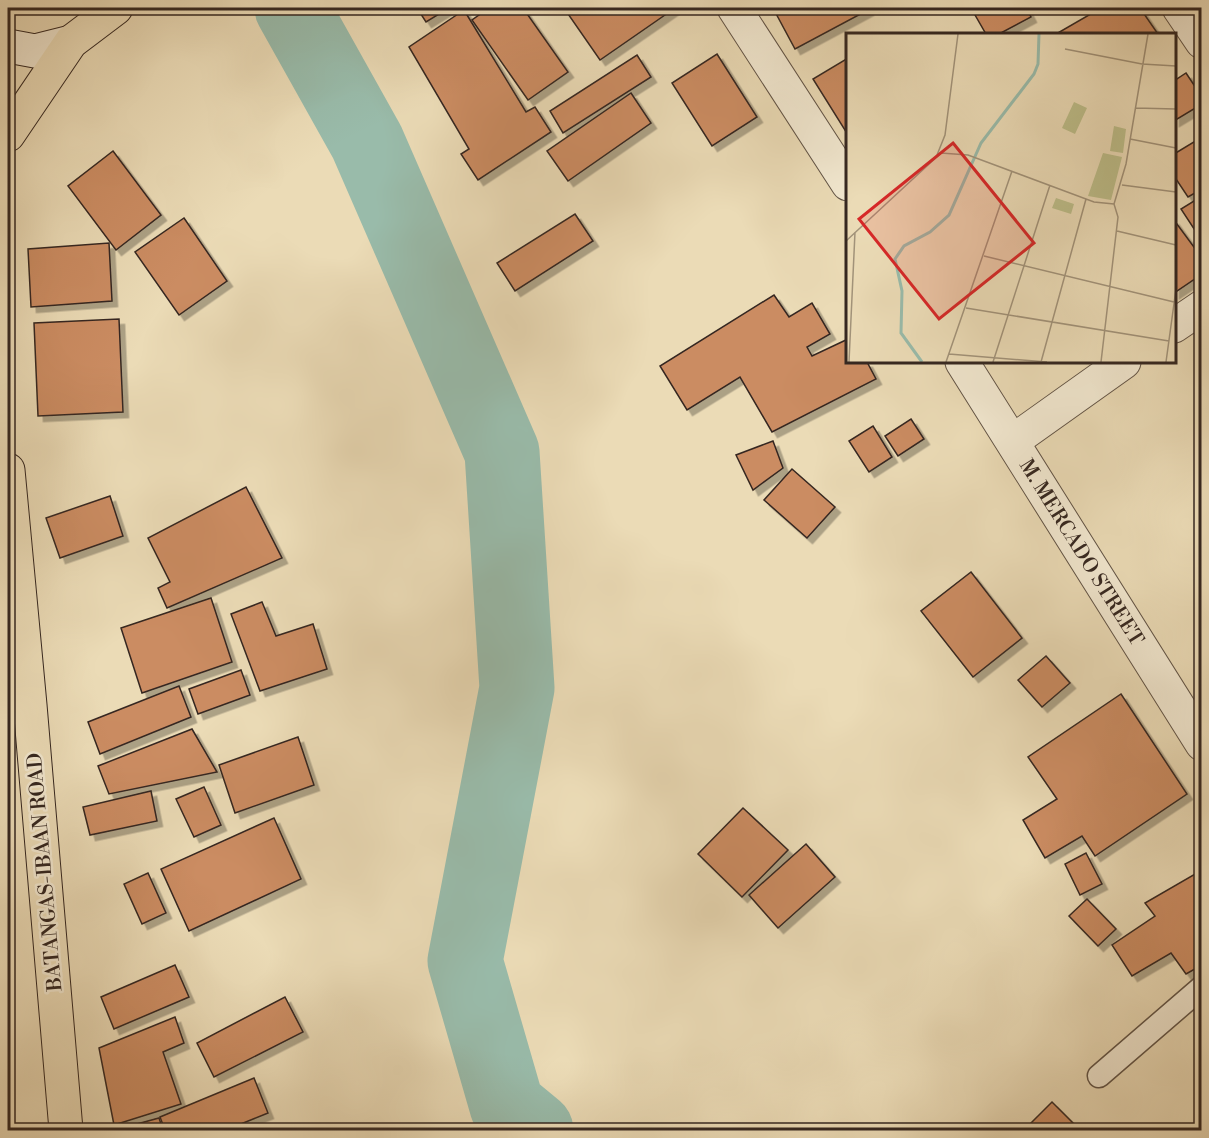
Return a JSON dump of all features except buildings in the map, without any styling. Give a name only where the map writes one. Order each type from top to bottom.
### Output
[{"type":"main road","points":[[8,135],[71,42],[116,8]]},
{"type":"main road","name":"BATANGAS-IBAAN ROAD","points":[[8,470],[66,1131]]},
{"type":"street","points":[[734,8],[846,181]]},
{"type":"street","points":[[1179,8],[1202,42]]},
{"type":"street","points":[[8,46],[35,51],[71,42]]},
{"type":"street","points":[[1176,325],[1202,306]]},
{"type":"street","name":"M. MERCADO STREET","points":[[963,363],[1202,744]]},
{"type":"street","points":[[1013,441],[1123,363]]},
{"type":"lane","points":[[1098,1076],[1202,987]]},
{"type":"waterway","points":[[292,8],[367,142],[502,452],[517,688],[465,961],[507,1106],[536,1130]]}]
